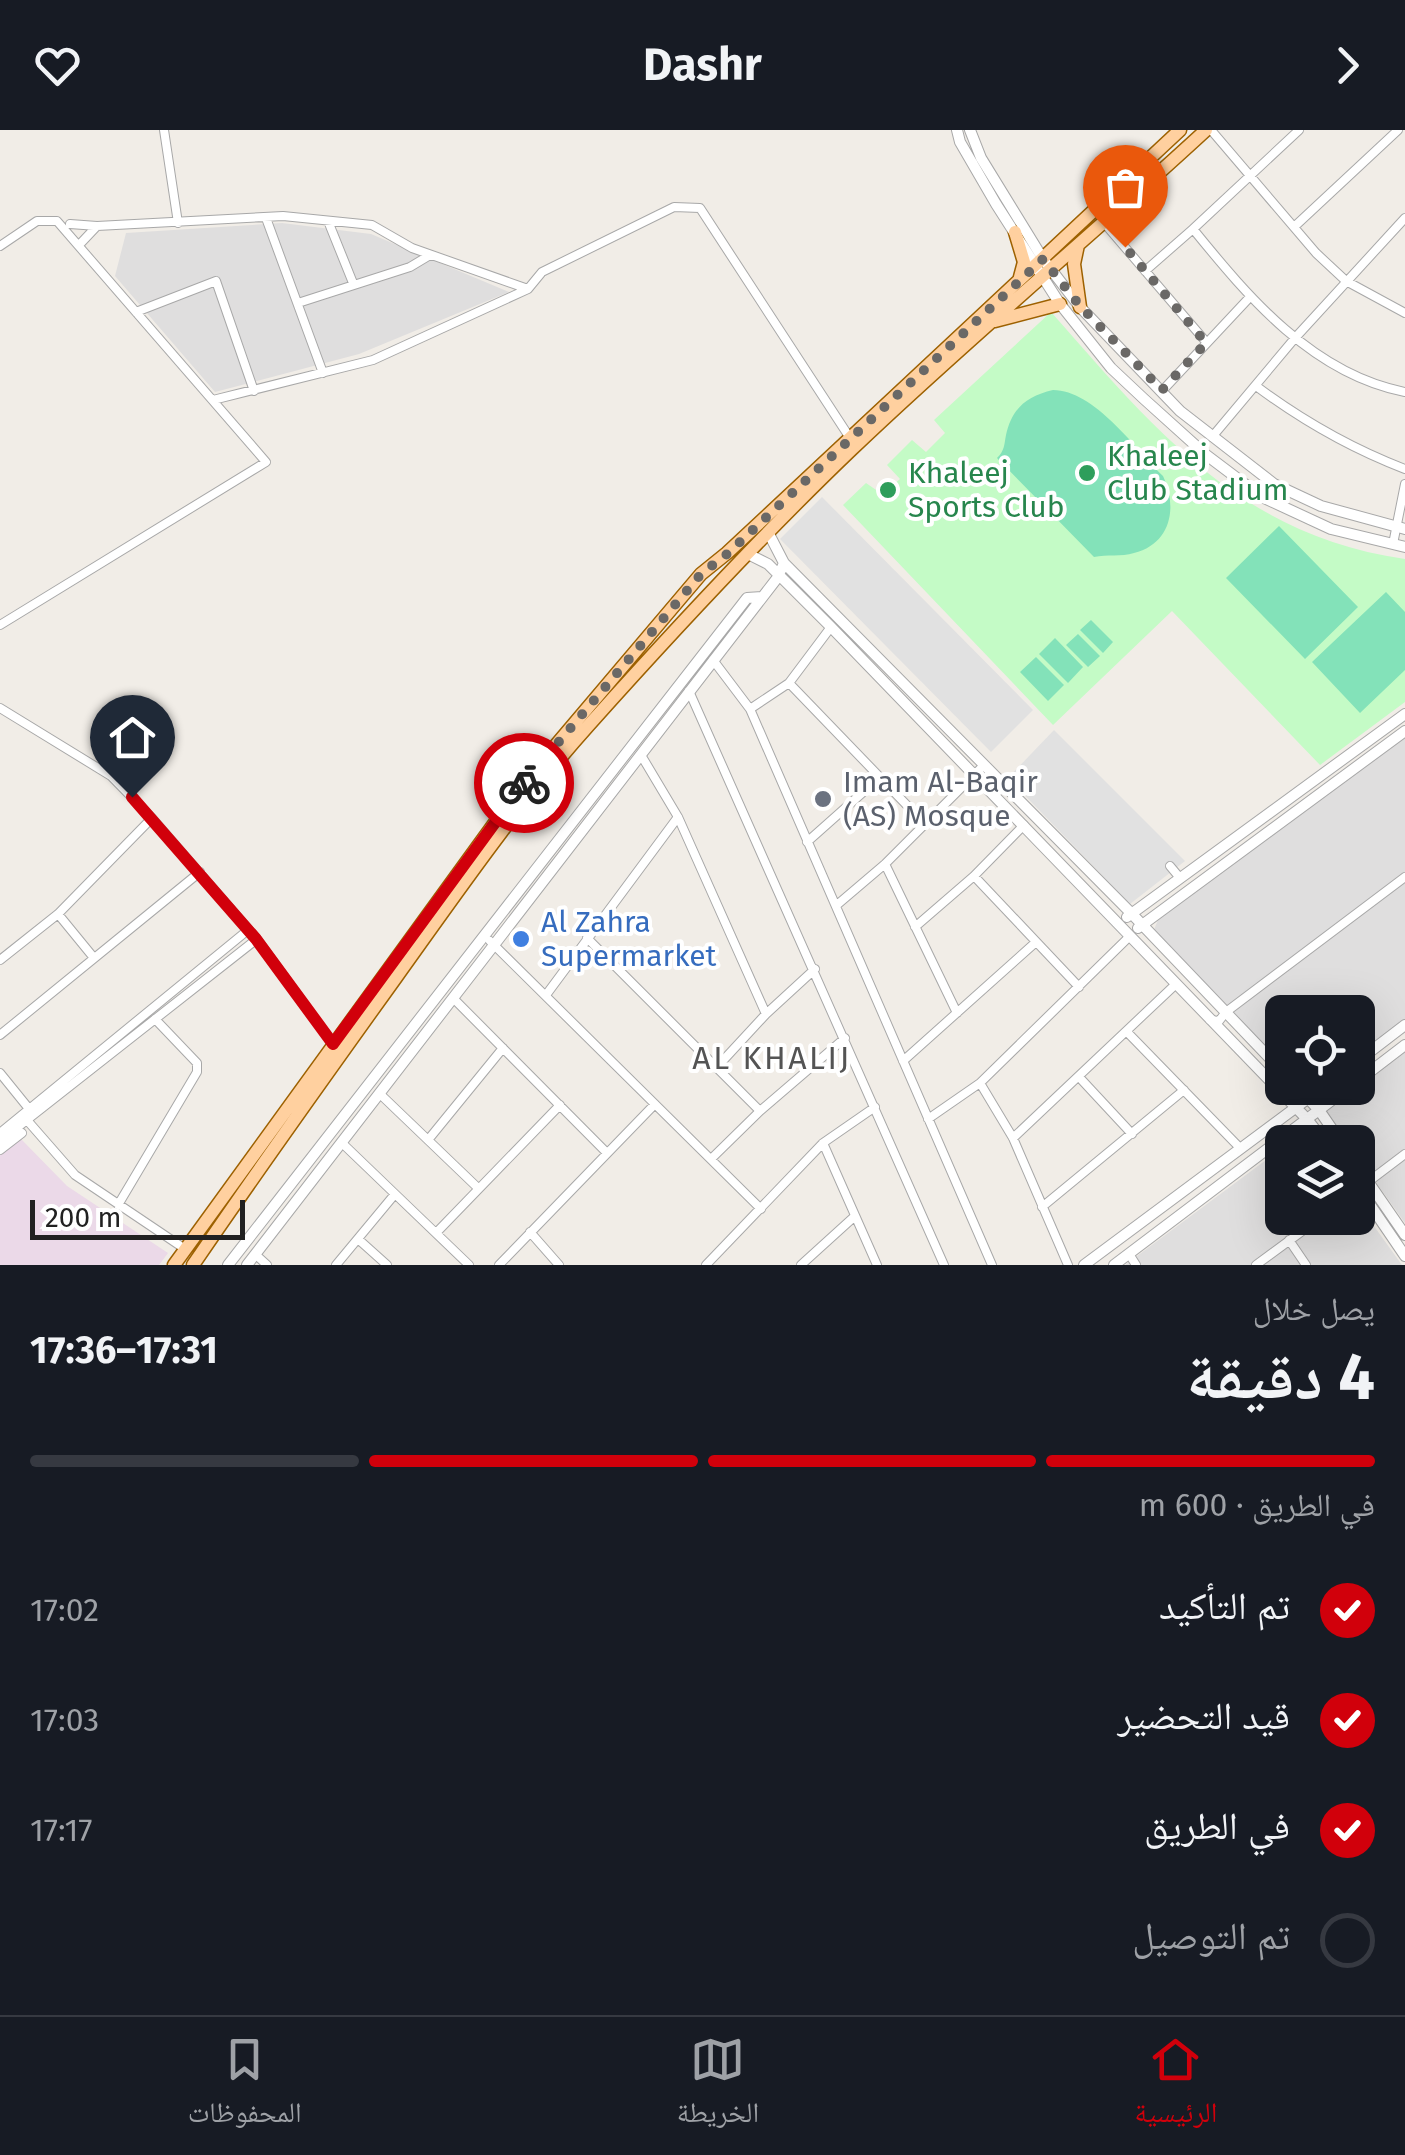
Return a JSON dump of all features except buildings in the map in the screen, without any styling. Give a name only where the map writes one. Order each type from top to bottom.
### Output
[{"type":"main road","points":[[193,1265],[431,928],[538,784],[748,554],[852,449],[988,323],[1180,130]]},
{"type":"main road","points":[[174,1265],[523,784],[701,574],[727,554],[1018,280],[1105,224],[1208,130]]},
{"type":"main road","points":[[1015,232],[1024,262],[1018,280]]},
{"type":"main road","points":[[1078,243],[1074,264],[1080,306]]},
{"type":"main road","points":[[988,323],[1060,304]]},
{"type":"street","points":[[164,130],[178,222]]},
{"type":"street","points":[[957,130],[987,189],[1015,232],[1043,267],[1180,411],[1274,484],[1320,506],[1401,528]]},
{"type":"street","points":[[970,130],[981,158],[1060,304],[1111,368],[1205,454],[1262,497],[1331,529],[1399,546],[1405,484]]},
{"type":"street","points":[[1208,130],[1346,281],[1405,313]]},
{"type":"street","points":[[1145,271],[1299,130]]},
{"type":"street","points":[[1294,227],[1398,130]]},
{"type":"street","points":[[213,400],[373,360],[528,289],[542,272],[674,207],[700,208],[850,438]]},
{"type":"street","points":[[70,224],[97,226],[283,216],[372,226],[430,255],[528,289]]},
{"type":"street","points":[[266,218],[323,373]]},
{"type":"street","points":[[1212,436],[1405,218]]},
{"type":"street","points":[[0,246],[37,221],[57,221],[266,462],[0,625]]},
{"type":"street","points":[[328,221],[353,283]]},
{"type":"street","points":[[1105,224],[1206,343]]},
{"type":"street","points":[[79,246],[97,226]]},
{"type":"street","points":[[1194,230],[1250,298],[1295,338],[1370,382],[1405,392]]},
{"type":"street","points":[[298,303],[410,268],[430,255]]},
{"type":"street","points":[[136,312],[216,281],[254,391]]},
{"type":"street","points":[[1162,390],[1250,298]]},
{"type":"street","points":[[1256,386],[1344,443],[1405,469]]},
{"type":"street","points":[[769,534],[784,563],[1265,1053]]},
{"type":"street","points":[[748,554],[768,564],[831,627],[1311,1125]]},
{"type":"street","points":[[247,1265],[778,577],[784,563]]},
{"type":"street","points":[[228,1265],[747,598],[762,597]]},
{"type":"street","points":[[750,708],[789,683],[831,627]]},
{"type":"street","points":[[713,660],[750,708],[992,1265]]},
{"type":"street","points":[[789,683],[926,824]]},
{"type":"street","points":[[690,690],[944,1265]]},
{"type":"street","points":[[0,708],[111,776],[256,939],[333,1044]]},
{"type":"street","points":[[1119,925],[1405,714]]},
{"type":"street","points":[[928,1119],[980,1083],[1142,924],[1405,731]]},
{"type":"street","points":[[641,756],[678,817],[766,1014]]},
{"type":"street","points":[[838,904],[885,864],[984,765]]},
{"type":"street","points":[[807,842],[879,778]]},
{"type":"street","points":[[546,995],[678,817]]},
{"type":"street","points":[[0,960],[58,914],[152,818]]},
{"type":"street","points":[[916,928],[1024,825]]},
{"type":"street","points":[[885,864],[957,1013]]},
{"type":"street","points":[[1170,866],[1180,878]]},
{"type":"street","points":[[0,1034],[200,872]]},
{"type":"street","points":[[974,876],[1079,987]]},
{"type":"street","points":[[1210,1020],[1220,1020],[1405,877]]},
{"type":"street","points":[[58,914],[94,958]]},
{"type":"street","points":[[0,1141],[248,930]]},
{"type":"street","points":[[484,936],[761,1209]]},
{"type":"street","points":[[586,938],[760,1111]]},
{"type":"street","points":[[0,1132],[155,1019],[256,939]]},
{"type":"street","points":[[902,1061],[1036,942]]},
{"type":"street","points":[[717,1067],[815,969]]},
{"type":"street","points":[[1013,1138],[1176,984]]},
{"type":"street","points":[[454,998],[607,1153]]},
{"type":"street","points":[[118,1205],[197,1072],[197,1063],[155,1019]]},
{"type":"street","points":[[1375,1048],[1405,1026]]},
{"type":"street","points":[[1128,1032],[1240,1148]]},
{"type":"street","points":[[711,1159],[845,1038]]},
{"type":"street","points":[[1375,1068],[1405,1045]]},
{"type":"street","points":[[428,1140],[503,1048]]},
{"type":"street","points":[[0,1073],[26,1115],[76,1175],[186,1249]]},
{"type":"street","points":[[1080,1077],[1132,1134]]},
{"type":"street","points":[[980,1083],[1013,1138],[1068,1265]]},
{"type":"street","points":[[1042,1207],[1184,1090]]},
{"type":"street","points":[[380,1094],[478,1188]]},
{"type":"street","points":[[499,1265],[655,1104]]},
{"type":"street","points":[[436,1233],[560,1105]]},
{"type":"street","points":[[1084,1265],[1298,1105]]},
{"type":"street","points":[[1314,1105],[1329,1125]]},
{"type":"street","points":[[1114,1265],[1326,1105]]},
{"type":"street","points":[[706,1265],[822,1143],[875,1107]]},
{"type":"street","points":[[0,1150],[22,1133]]},
{"type":"street","points":[[342,1143],[469,1265]]},
{"type":"street","points":[[822,1143],[877,1265]]},
{"type":"street","points":[[1375,1176],[1405,1154]]},
{"type":"street","points":[[336,1265],[395,1194]]},
{"type":"street","points":[[1375,1203],[1405,1235]]},
{"type":"street","points":[[1375,1210],[1405,1256]]},
{"type":"street","points":[[801,1265],[855,1216]]},
{"type":"street","points":[[530,1232],[559,1265]]},
{"type":"street","points":[[1256,1265],[1296,1235]]},
{"type":"street","points":[[358,1239],[387,1265]]},
{"type":"street","points":[[1289,1240],[1306,1265]]},
{"type":"street","points":[[256,1254],[268,1265]]},
{"type":"street","points":[[1129,1254],[1136,1265]]},
{"type":"shaded area","points":[[282,223],[371,234],[509,292],[359,354],[215,392],[115,276],[126,233]]},
{"type":"shaded area","points":[[822,497],[1033,710],[991,752],[780,539]]},
{"type":"shaded area","points":[[1054,730],[1185,861],[1130,904],[1008,778]]},
{"type":"shaded area","points":[[1405,736],[1405,1020],[1375,1043],[1375,995],[1265,995],[1265,1048],[1154,930],[1159,917]]},
{"type":"shaded area","points":[[1405,1050],[1405,1223],[1375,1181],[1375,1125],[1335,1125],[1324,1110],[1331,1105],[1375,1105],[1375,1072]]},
{"type":"shaded area","points":[[20,1138],[67,1186],[168,1253],[159,1265],[0,1265],[0,1155]]},
{"type":"shaded area","points":[[1265,1161],[1265,1235],[1375,1235],[1375,1228],[1402,1265],[1125,1265]]},
{"type":"green space","points":[[1051,312],[1127,397],[1205,471],[1295,527],[1347,546],[1405,559],[1405,702],[1320,765],[1172,611],[1053,725],[843,505],[866,483],[882,494],[900,479],[887,465],[912,440],[926,452],[945,433],[934,420]]},
{"type":"green space","points":[[1053,390],[1084,400],[1098,410],[1163,476],[1170,512],[1156,542],[1129,554],[1094,557],[997,458],[1017,410],[1028,400]]},
{"type":"green space","points":[[1279,526],[1358,607],[1305,659],[1226,578]]},
{"type":"green space","points":[[1386,592],[1405,612],[1405,670],[1360,713],[1312,662]]},
{"type":"green space","points":[[1091,620],[1113,642],[1103,653],[1080,630]]},
{"type":"green space","points":[[1078,634],[1100,656],[1088,667],[1066,645]]},
{"type":"green space","points":[[1055,638],[1083,667],[1068,683],[1039,654]]},
{"type":"green space","points":[[1036,657],[1064,685],[1048,701],[1020,672]]},
{"type":"way so far","points":[[524,783],[701,574],[1043,259],[1080,306],[1162,390],[1206,343],[1125,247]]},
{"type":"place","name":"Khaleej Club Stadium","points":[[1087,473]]},
{"type":"place","name":"Khaleej Sports Club","points":[[888,490]]},
{"type":"place","name":"Imam Al-Baqir (AS) Mosque","points":[[823,799]]},
{"type":"place","name":"Al Zahra Supermarket","points":[[521,939]]},
{"type":"district","name":"AL KHALIJ","points":[[772,1058]]},
{"type":"route","points":[[132,797],[256,939],[333,1044],[524,783]]}]
